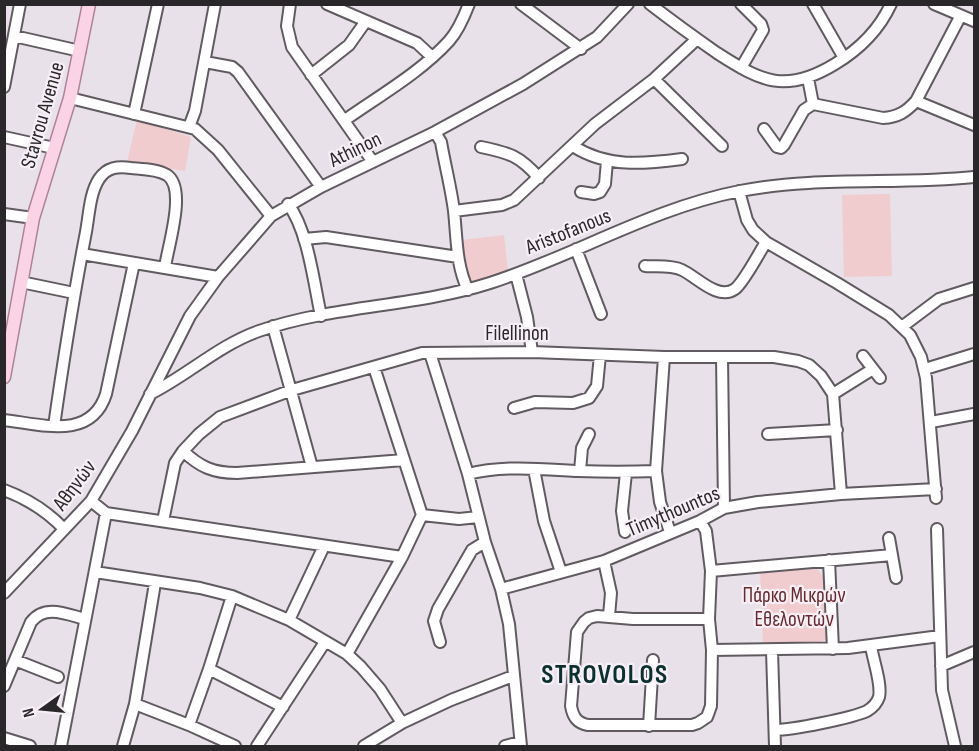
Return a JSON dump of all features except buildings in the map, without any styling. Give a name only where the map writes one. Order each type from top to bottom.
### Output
[{"type":"main road","name":"Stavrou Avenue","points":[[4,377],[33,218],[70,98],[89,4]]},
{"type":"street","points":[[5,82],[20,4]]},
{"type":"street","points":[[134,114],[159,4]]},
{"type":"street","points":[[189,127],[194,115],[215,4]]},
{"type":"street","points":[[290,4],[287,22],[288,38],[292,47],[373,162]]},
{"type":"street","points":[[327,4],[417,43],[432,57]]},
{"type":"street","points":[[345,120],[432,57],[450,40],[460,26],[469,4]]},
{"type":"street","points":[[521,4],[581,49]]},
{"type":"street","name":"Athinon","points":[[152,390],[190,315],[218,277],[271,216],[288,204],[435,132],[523,84],[581,49],[608,27],[628,4]]},
{"type":"street","points":[[650,4],[697,39],[755,76],[789,81],[808,78],[844,58],[873,34],[883,21],[891,4]]},
{"type":"street","points":[[741,4],[761,24],[763,30],[741,68]]},
{"type":"street","points":[[934,4],[960,17],[975,21]]},
{"type":"street","points":[[815,5],[844,58]]},
{"type":"street","points":[[764,129],[777,147],[783,147],[804,110],[813,104],[883,118],[895,117],[907,111],[916,101],[960,17]]},
{"type":"street","points":[[311,75],[350,45],[366,21]]},
{"type":"street","points":[[14,36],[80,51]]},
{"type":"street","points":[[454,211],[502,206],[518,198],[596,124],[654,78],[697,39]]},
{"type":"street","points":[[205,62],[232,68],[238,72],[321,187]]},
{"type":"street","points":[[654,78],[722,146]]},
{"type":"street","points":[[808,78],[813,104]]},
{"type":"street","points":[[70,98],[189,127],[204,135],[271,216]]},
{"type":"street","points":[[916,101],[975,125]]},
{"type":"street","points":[[435,132],[441,142],[454,211],[458,257],[468,290]]},
{"type":"street","points":[[4,137],[54,148]]},
{"type":"street","points":[[573,146],[585,154],[625,164],[682,159]]},
{"type":"street","points":[[481,147],[514,155],[525,162],[539,178]]},
{"type":"street","points":[[581,192],[594,194],[600,192],[605,184],[607,161]]},
{"type":"street","points":[[54,426],[74,293],[94,188],[105,172],[121,166],[135,168],[161,173],[173,182],[177,190],[176,206],[165,267]]},
{"type":"street","name":"Aristofanous","points":[[152,390],[240,339],[273,326],[468,290],[516,274],[696,201],[740,191],[844,181],[975,177]]},
{"type":"street","points":[[740,191],[747,220],[753,230],[766,242],[837,283],[903,326],[919,352],[925,369],[931,423],[975,414]]},
{"type":"street","points":[[288,204],[296,216],[304,239],[321,316]]},
{"type":"street","points":[[4,214],[33,218]]},
{"type":"street","points":[[304,239],[326,237],[458,257]]},
{"type":"street","points":[[645,266],[681,270],[717,291],[727,292],[737,287],[766,242]]},
{"type":"street","points":[[576,249],[601,314]]},
{"type":"street","points":[[82,254],[218,277]]},
{"type":"street","points":[[4,420],[68,427],[88,420],[96,414],[103,404],[134,263]]},
{"type":"street","points":[[516,274],[527,317],[532,352]]},
{"type":"street","points":[[21,282],[74,293]]},
{"type":"street","points":[[903,326],[939,299],[975,288]]},
{"type":"street","points":[[273,326],[312,467]]},
{"type":"street","name":"Filellinon","points":[[163,521],[175,463],[199,434],[220,417],[292,390],[416,354],[532,352],[664,357],[774,357],[809,365],[821,376],[833,394]]},
{"type":"street","points":[[430,353],[468,474],[509,624],[521,744],[505,747]]},
{"type":"street","points":[[925,369],[975,354]]},
{"type":"street","points":[[514,408],[535,402],[573,403],[589,398],[597,386],[600,355]]},
{"type":"street","points":[[841,494],[833,394],[877,374],[863,356]]},
{"type":"street","points":[[664,357],[656,471],[660,502],[670,532]]},
{"type":"street","points":[[722,357],[724,507]]},
{"type":"street","points":[[347,654],[402,557],[422,516],[374,367]]},
{"type":"street","name":"Αθηνών","points":[[4,593],[91,501],[132,431],[152,390]]},
{"type":"street","name":"Timythountos","points":[[501,589],[604,561],[700,521],[724,507],[841,494],[936,493],[931,423]]},
{"type":"street","points":[[768,434],[837,430]]},
{"type":"street","points":[[580,471],[582,448],[589,434]]},
{"type":"street","points":[[183,451],[196,463],[222,473],[404,460]]},
{"type":"street","points":[[468,474],[486,470],[534,469],[656,471]]},
{"type":"street","points":[[534,469],[544,521],[561,572]]},
{"type":"street","points":[[625,532],[622,511],[626,472]]},
{"type":"street","points":[[4,490],[27,499],[64,529]]},
{"type":"street","points":[[91,501],[106,513],[402,557]]},
{"type":"street","points":[[61,747],[106,513]]},
{"type":"street","points":[[422,516],[459,519],[478,517]]},
{"type":"street","points":[[700,521],[706,531],[711,571],[711,706],[707,717],[692,725],[649,726],[588,725],[577,720],[572,712],[579,627],[589,618],[609,616],[633,619],[710,619]]},
{"type":"street","points":[[937,529],[940,666],[951,746]]},
{"type":"street","points":[[889,538],[896,578]]},
{"type":"street","points":[[440,642],[434,621],[438,609],[472,550],[485,542]]},
{"type":"street","points":[[289,620],[324,546]]},
{"type":"street","points":[[711,571],[892,555]]},
{"type":"street","points":[[829,560],[833,649]]},
{"type":"street","points":[[604,561],[611,593],[609,616]]},
{"type":"street","points":[[95,572],[155,583],[200,588],[232,596],[289,620],[347,654],[380,688],[402,723]]},
{"type":"street","points":[[123,747],[135,704],[155,583]]},
{"type":"street","points":[[189,725],[232,596]]},
{"type":"street","points":[[4,686],[31,622],[42,613],[53,611],[85,619]]},
{"type":"street","points":[[712,650],[833,649],[940,636]]},
{"type":"street","points":[[257,747],[325,642]]},
{"type":"street","points":[[774,730],[860,714],[875,705],[879,698],[879,688],[870,646]]},
{"type":"street","points":[[772,651],[775,747]]},
{"type":"street","points":[[940,666],[975,652]]},
{"type":"street","points":[[15,660],[58,677]]},
{"type":"street","points":[[649,726],[653,660]]},
{"type":"street","points":[[209,669],[283,707]]},
{"type":"street","points":[[364,747],[402,723],[513,675]]},
{"type":"street","points":[[135,704],[189,725],[236,747]]},
{"type":"street","points":[[4,738],[30,747]]},
{"type":"green space","points":[[137,120],[191,137],[185,171],[127,162]]},
{"type":"green space","points":[[890,194],[892,276],[844,277],[842,195]]},
{"type":"green space","points":[[504,235],[508,270],[478,282],[468,278],[462,240]]},
{"type":"green space","name":"Πάρκο Μικρών Εθελοντών","points":[[816,568],[827,581],[829,638],[819,643],[763,645],[760,571]]},
{"type":"district","name":"STROVOLOS","points":[[605,674]]}]
